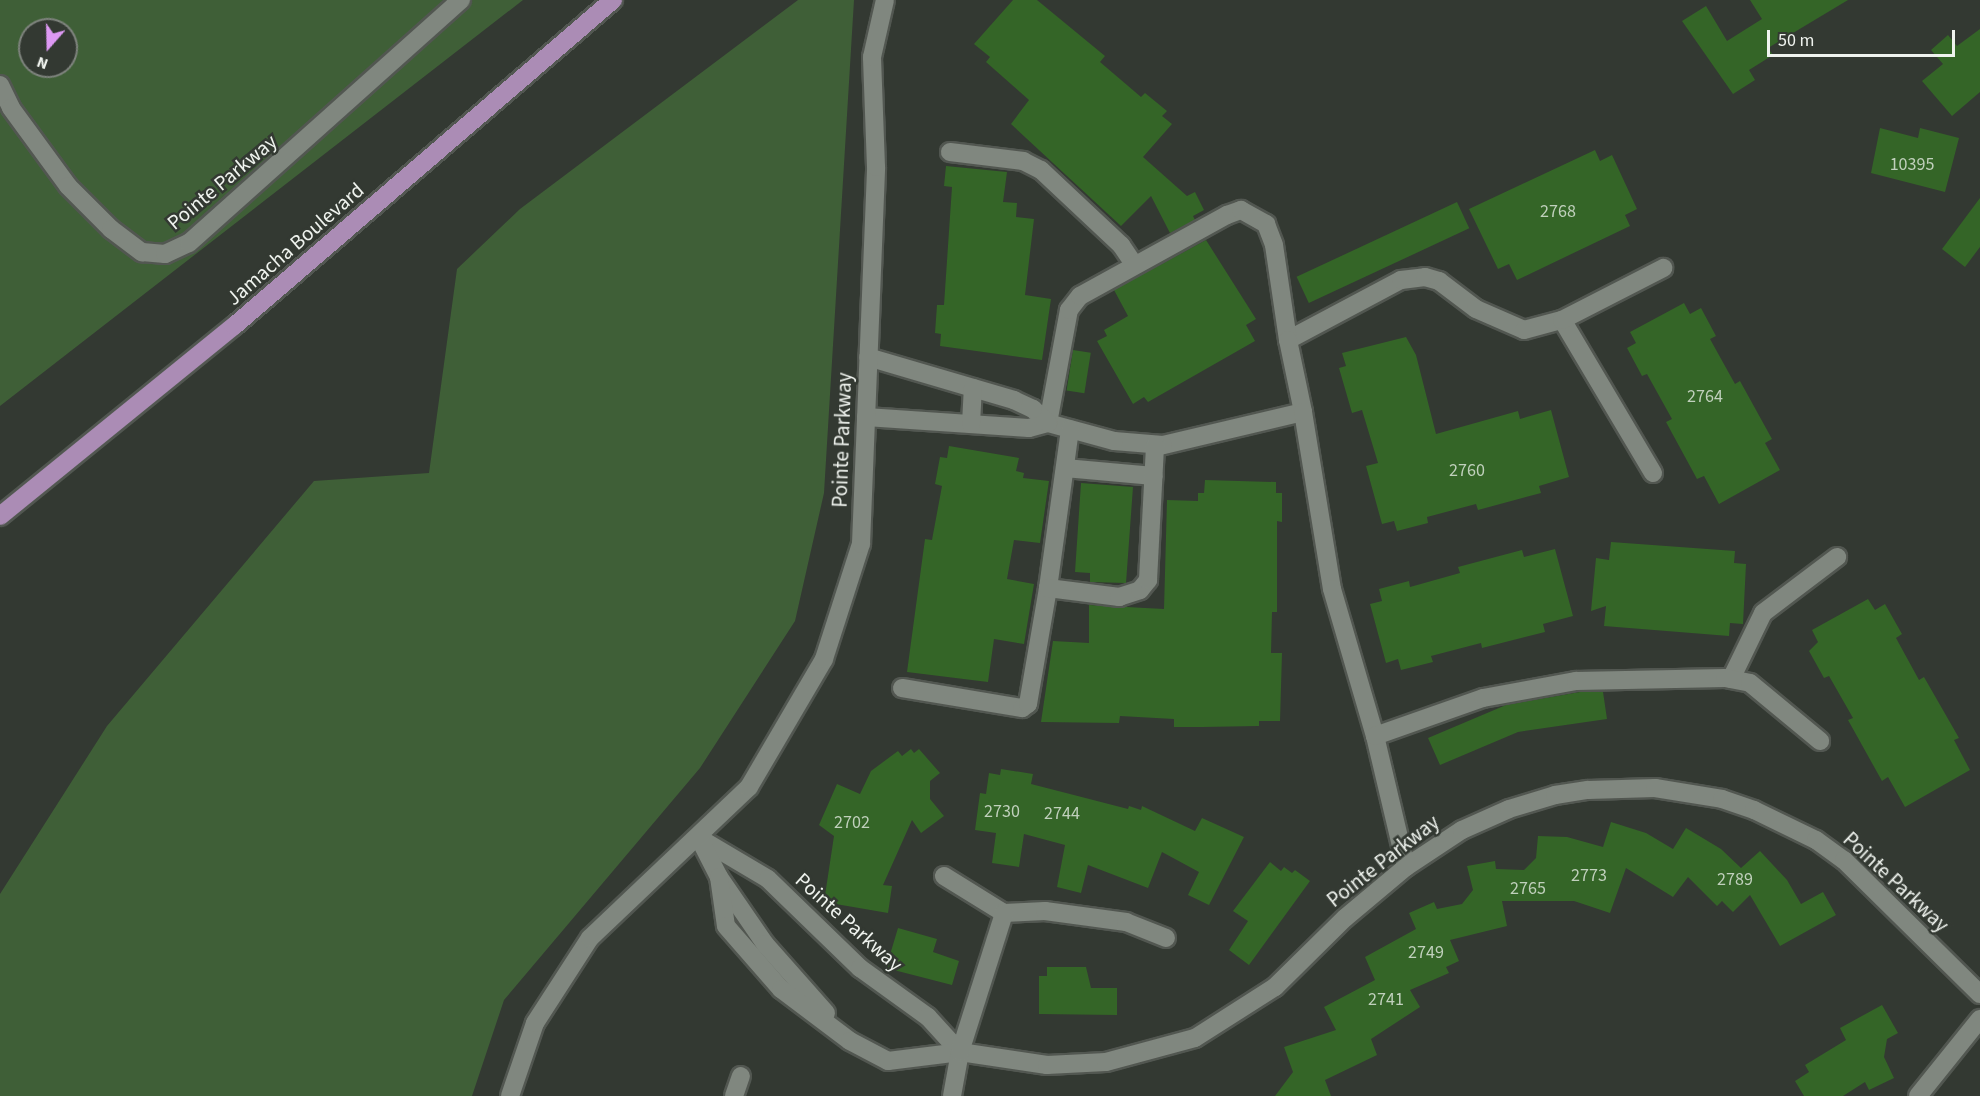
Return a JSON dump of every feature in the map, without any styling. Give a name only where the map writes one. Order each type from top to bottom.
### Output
[{"type":"main road","name":"Jamacha Boulevard","points":[[0,516],[234,326],[613,0]]},
{"type":"street","name":"Pointe Parkway","points":[[0,85],[10,108],[75,193],[111,230],[142,252],[165,254],[189,243],[461,0]]},
{"type":"street","name":"Pointe Parkway","points":[[699,838],[749,787],[824,659],[861,543],[876,167],[872,57],[885,0]]},
{"type":"street","points":[[950,152],[1023,161],[1041,170],[1121,245],[1134,264]]},
{"type":"street","points":[[1048,423],[1069,310],[1080,296],[1134,264],[1227,215],[1241,210],[1254,215],[1266,224],[1274,245],[1288,340],[1303,412],[1332,589],[1376,736],[1406,867]]},
{"type":"street","points":[[1288,340],[1401,280],[1425,277],[1439,281],[1476,309],[1524,330],[1562,320],[1663,268]]},
{"type":"street","points":[[1562,320],[1653,473]]},
{"type":"street","points":[[868,357],[973,388],[1033,409],[1048,423],[1070,430],[1155,445],[1303,412]]},
{"type":"street","points":[[971,424],[973,388]]},
{"type":"street","points":[[866,417],[1029,428],[1048,423]]},
{"type":"street","points":[[902,688],[1022,708],[1028,704],[1048,588],[1070,430]]},
{"type":"street","points":[[1048,588],[1119,597],[1140,590],[1148,580],[1155,445]]},
{"type":"street","points":[[1065,468],[1154,476]]},
{"type":"street","points":[[1731,679],[1762,613],[1837,557]]},
{"type":"street","points":[[1376,736],[1482,698],[1576,681],[1731,679],[1750,683],[1820,741]]},
{"type":"street","name":"Pointe Parkway","points":[[699,838],[719,877],[765,944],[850,1041],[888,1061],[960,1052],[1047,1065],[1107,1062],[1195,1038],[1275,987],[1345,918],[1406,867],[1462,830],[1509,809],[1555,795],[1599,789],[1654,788],[1722,799],[1786,824],[1844,860],[1980,994]]},
{"type":"street","name":"Pointe Parkway","points":[[699,838],[768,879],[860,968],[928,1017],[960,1052]]},
{"type":"street","points":[[510,1096],[535,1023],[590,938],[699,838]]},
{"type":"street","points":[[944,876],[1004,913],[1045,911],[1126,922],[1166,938]]},
{"type":"street","points":[[952,1096],[960,1052],[1004,913]]},
{"type":"street","points":[[1918,1096],[1980,1019]]},
{"type":"street","points":[[734,1096],[741,1076]]},
{"type":"green space","points":[[0,0],[523,0],[0,406]]},
{"type":"green space","points":[[798,0],[854,0],[824,493],[795,621],[700,768],[504,1000],[472,1096],[0,1096],[0,894],[107,726],[314,481],[429,473],[457,269],[520,209]]},
{"type":"building","points":[[1013,0],[1037,0],[1105,56],[1100,62],[1141,97],[1145,93],[1167,111],[1162,116],[1172,124],[1143,157],[1187,196],[1195,192],[1204,210],[1193,216],[1195,220],[1170,233],[1151,196],[1121,226],[1011,124],[1029,100],[986,62],[990,57],[974,44]]},
{"type":"building","points":[[1750,0],[1848,0],[1768,48],[1773,55],[1749,70],[1755,80],[1733,94],[1682,21],[1706,6],[1727,41],[1762,19]]},
{"type":"building","points":[[1980,29],[1980,92],[1952,116],[1922,81],[1943,64],[1931,50],[1948,35],[1957,46]]},
{"type":"building","points":[[1880,128],[1918,138],[1920,128],[1959,138],[1945,192],[1871,173]]},
{"type":"building","points":[[1595,150],[1600,161],[1612,155],[1637,209],[1625,215],[1630,226],[1517,280],[1509,264],[1498,269],[1469,209]]},
{"type":"building","points":[[946,166],[1007,172],[1003,202],[1017,203],[1016,217],[1034,219],[1025,295],[1051,299],[1042,360],[940,346],[941,334],[935,333],[937,305],[944,305],[952,187],[944,186]]},
{"type":"building","points":[[1980,198],[1980,247],[1965,267],[1942,249]]},
{"type":"building","points":[[1457,202],[1469,228],[1309,303],[1297,277]]},
{"type":"building","points":[[1206,240],[1256,319],[1246,325],[1255,341],[1148,402],[1144,397],[1133,404],[1097,341],[1107,336],[1104,330],[1128,316],[1114,290]]},
{"type":"building","points":[[1684,303],[1690,314],[1701,308],[1716,336],[1710,339],[1735,384],[1740,381],[1772,439],[1765,443],[1780,470],[1719,504],[1704,476],[1697,479],[1666,422],[1672,419],[1647,374],[1642,376],[1627,348],[1636,343],[1630,332]]},
{"type":"building","points":[[1406,337],[1416,355],[1436,434],[1518,411],[1520,419],[1551,410],[1569,477],[1539,486],[1541,493],[1478,510],[1476,504],[1427,517],[1428,523],[1397,531],[1394,521],[1382,524],[1366,466],[1378,463],[1362,410],[1352,413],[1339,368],[1346,366],[1342,353]]},
{"type":"building","points":[[1073,350],[1091,353],[1084,393],[1067,390]]},
{"type":"building","points":[[949,446],[1019,458],[1016,471],[1024,473],[1023,478],[1049,481],[1040,543],[1014,540],[1007,579],[1034,584],[1024,644],[994,639],[988,682],[907,672],[925,539],[932,540],[942,486],[935,484],[940,457],[947,458]]},
{"type":"building","points":[[1205,480],[1276,482],[1276,493],[1282,493],[1282,522],[1277,521],[1277,612],[1272,612],[1271,653],[1282,653],[1280,721],[1259,721],[1259,726],[1202,727],[1174,727],[1174,719],[1120,716],[1119,723],[1041,722],[1053,641],[1089,643],[1089,605],[1164,609],[1167,500],[1198,501],[1198,493],[1204,493]]},
{"type":"building","points":[[1081,483],[1133,487],[1126,583],[1090,582],[1090,573],[1075,572]]},
{"type":"building","points":[[1611,542],[1735,551],[1734,563],[1746,564],[1743,624],[1730,623],[1729,636],[1604,626],[1606,606],[1591,611],[1596,558],[1609,560]]},
{"type":"building","points":[[1555,549],[1573,616],[1543,624],[1545,632],[1482,648],[1481,643],[1431,656],[1433,662],[1401,670],[1398,659],[1386,663],[1370,604],[1382,601],[1379,589],[1409,581],[1410,587],[1460,573],[1458,567],[1522,550],[1524,557]]},
{"type":"building","points":[[1868,599],[1875,610],[1885,604],[1902,634],[1896,638],[1919,680],[1924,677],[1959,738],[1954,740],[1970,770],[1905,807],[1888,777],[1882,781],[1848,720],[1853,718],[1829,676],[1824,678],[1809,651],[1818,642],[1812,630]]},
{"type":"building","points":[[1580,692],[1603,692],[1607,719],[1518,732],[1440,765],[1428,738],[1506,705]]},
{"type":"building","points":[[911,749],[914,753],[919,749],[940,773],[930,781],[930,799],[944,816],[921,833],[912,820],[883,885],[892,886],[888,913],[824,902],[834,836],[819,825],[837,784],[860,794],[871,771],[898,751],[902,756]]},
{"type":"building","points":[[1001,769],[1033,774],[1031,784],[1128,809],[1129,806],[1141,810],[1142,806],[1195,831],[1202,818],[1244,837],[1209,905],[1188,895],[1199,872],[1162,852],[1148,888],[1088,865],[1081,893],[1057,887],[1065,845],[1024,834],[1019,867],[992,863],[996,833],[975,830],[980,793],[986,794],[989,773],[1000,775]]},
{"type":"building","points":[[1611,822],[1646,833],[1673,849],[1686,828],[1721,849],[1741,868],[1760,851],[1787,880],[1801,904],[1823,892],[1836,915],[1780,946],[1750,895],[1733,912],[1722,901],[1717,906],[1688,877],[1673,897],[1626,868],[1610,913],[1574,901],[1502,901],[1507,926],[1450,940],[1459,961],[1446,967],[1449,973],[1410,990],[1420,1007],[1371,1039],[1377,1055],[1325,1080],[1331,1096],[1275,1096],[1293,1072],[1284,1047],[1336,1030],[1324,1007],[1375,980],[1365,957],[1416,929],[1409,913],[1434,902],[1437,909],[1462,904],[1473,890],[1467,866],[1495,861],[1496,869],[1524,870],[1536,858],[1538,836],[1567,837],[1603,847]]},
{"type":"building","points":[[1270,862],[1281,871],[1284,867],[1292,873],[1295,870],[1310,881],[1249,965],[1229,950],[1248,921],[1233,911]]},
{"type":"building","points":[[898,928],[937,939],[933,952],[959,961],[952,985],[886,968]]},
{"type":"building","points":[[1047,967],[1086,967],[1091,988],[1117,988],[1117,1015],[1039,1014],[1039,976],[1047,976]]},
{"type":"building","points":[[1882,1005],[1898,1033],[1887,1039],[1884,1057],[1894,1078],[1869,1090],[1865,1082],[1843,1096],[1804,1096],[1795,1081],[1809,1072],[1805,1065],[1846,1040],[1840,1028]]}]
